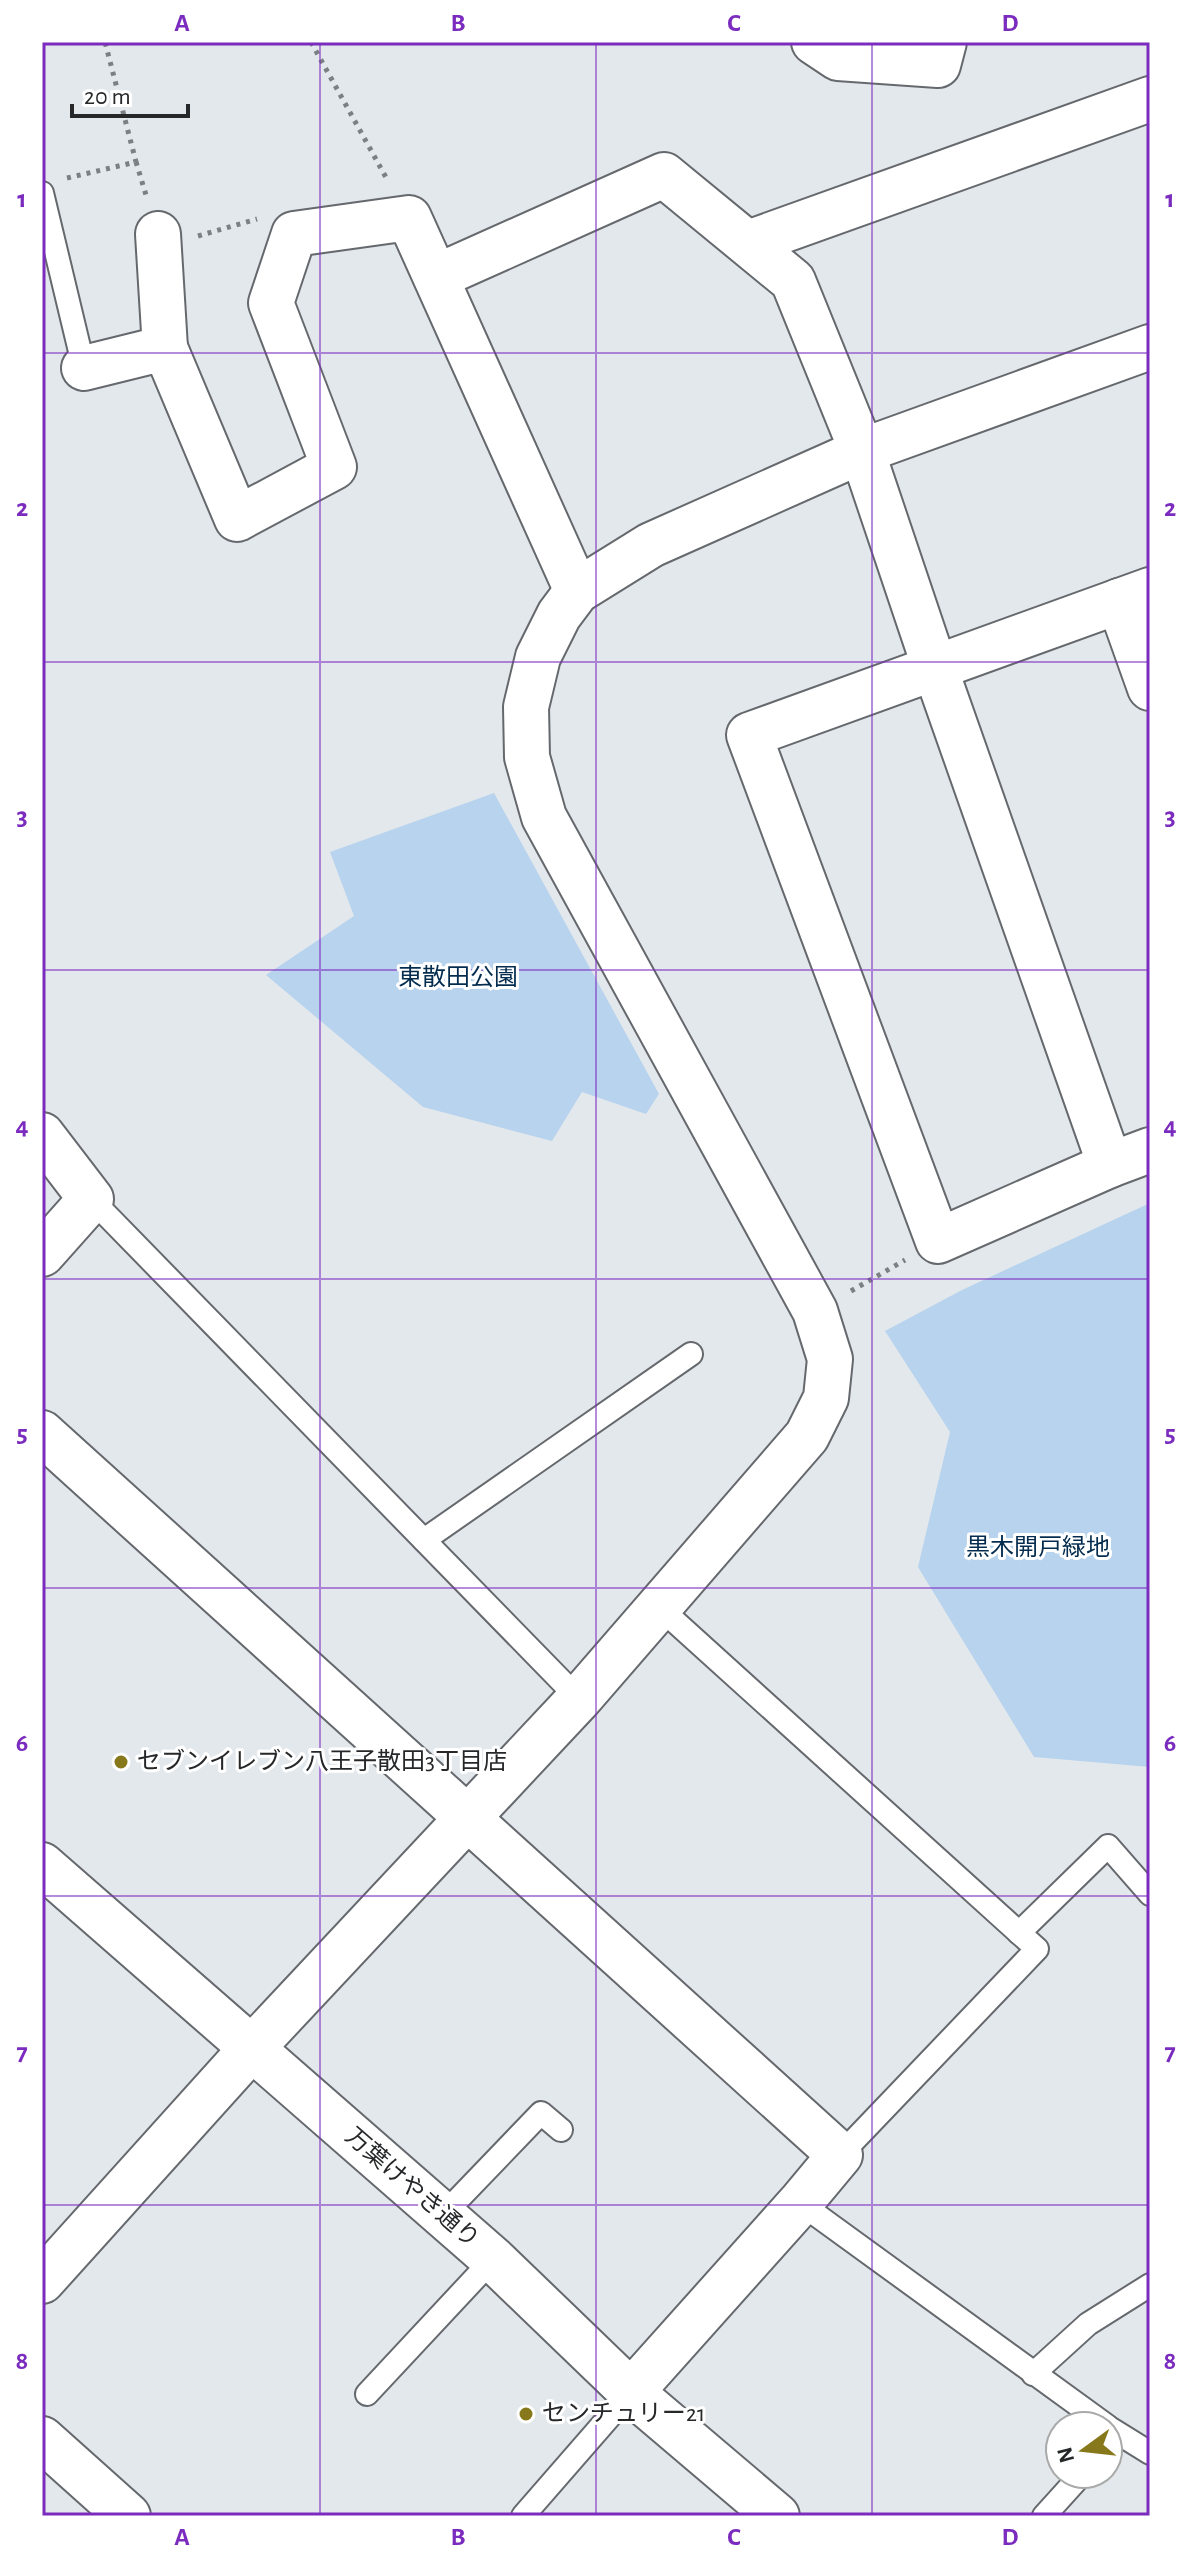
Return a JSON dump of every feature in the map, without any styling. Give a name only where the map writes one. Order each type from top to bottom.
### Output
[{"type":"street","points":[[814,42],[838,58],[938,65],[944,42]]},
{"type":"street","points":[[748,243],[1150,99]]},
{"type":"street","points":[[436,277],[664,175],[793,281],[862,451],[935,668],[1130,1157],[938,1241],[749,735],[935,668],[1134,596],[1150,688]]},
{"type":"street","points":[[159,241],[165,348],[237,519],[334,467],[271,303],[294,234],[409,218],[577,591]]},
{"type":"street","points":[[42,2281],[252,2048],[468,1819],[660,1608],[807,1436],[826,1398],[830,1359],[815,1311],[544,817],[527,757],[526,707],[538,657],[559,615],[577,591],[651,545],[862,451],[1150,347]]},
{"type":"street","points":[[84,368],[165,348]]},
{"type":"street","points":[[42,1135],[91,1199],[42,1254]]},
{"type":"street","points":[[42,1433],[840,2155],[631,2392]]},
{"type":"street","name":"万葉けやき通り","points":[[42,1865],[493,2259],[631,2392],[777,2516]]},
{"type":"street","points":[[42,2439],[128,2516]]},
{"type":"lane","points":[[49,187],[84,368]]},
{"type":"lane","points":[[91,1199],[579,1699]]},
{"type":"lane","points":[[424,1540],[691,1354]]},
{"type":"lane","points":[[660,1608],[1037,1949],[840,2155]]},
{"type":"lane","points":[[1019,1933],[1108,1846],[1150,1894]]},
{"type":"lane","points":[[443,2215],[541,2113],[561,2130]]},
{"type":"lane","points":[[800,2203],[1080,2410]]},
{"type":"lane","points":[[367,2394],[493,2259]]},
{"type":"lane","points":[[1033,2374],[1088,2324],[1150,2285]]},
{"type":"lane","points":[[523,2516],[631,2392]]},
{"type":"lane","points":[[1124,2440],[1150,2453]]},
{"type":"lane","points":[[1044,2516],[1068,2490]]},
{"type":"path","points":[[49,187],[136,162],[105,42]]},
{"type":"path","points":[[311,42],[409,218]]},
{"type":"path","points":[[159,241],[255,219],[294,234]]},
{"type":"path","points":[[815,1311],[938,1241]]},
{"type":"green space","name":"東散田公園","points":[[494,793],[659,1094],[646,1114],[582,1092],[552,1141],[423,1107],[266,975],[354,916],[330,852]]},
{"type":"green space","name":"黒木開戸緑地","points":[[1150,1203],[1150,1767],[1034,1757],[918,1567],[950,1432],[885,1331],[962,1290]]},
{"type":"place","name":"セブンイレブン八王子散田3丁目店","points":[[121,1762]]},
{"type":"place","name":"センチュリー21","points":[[526,2414]]}]
